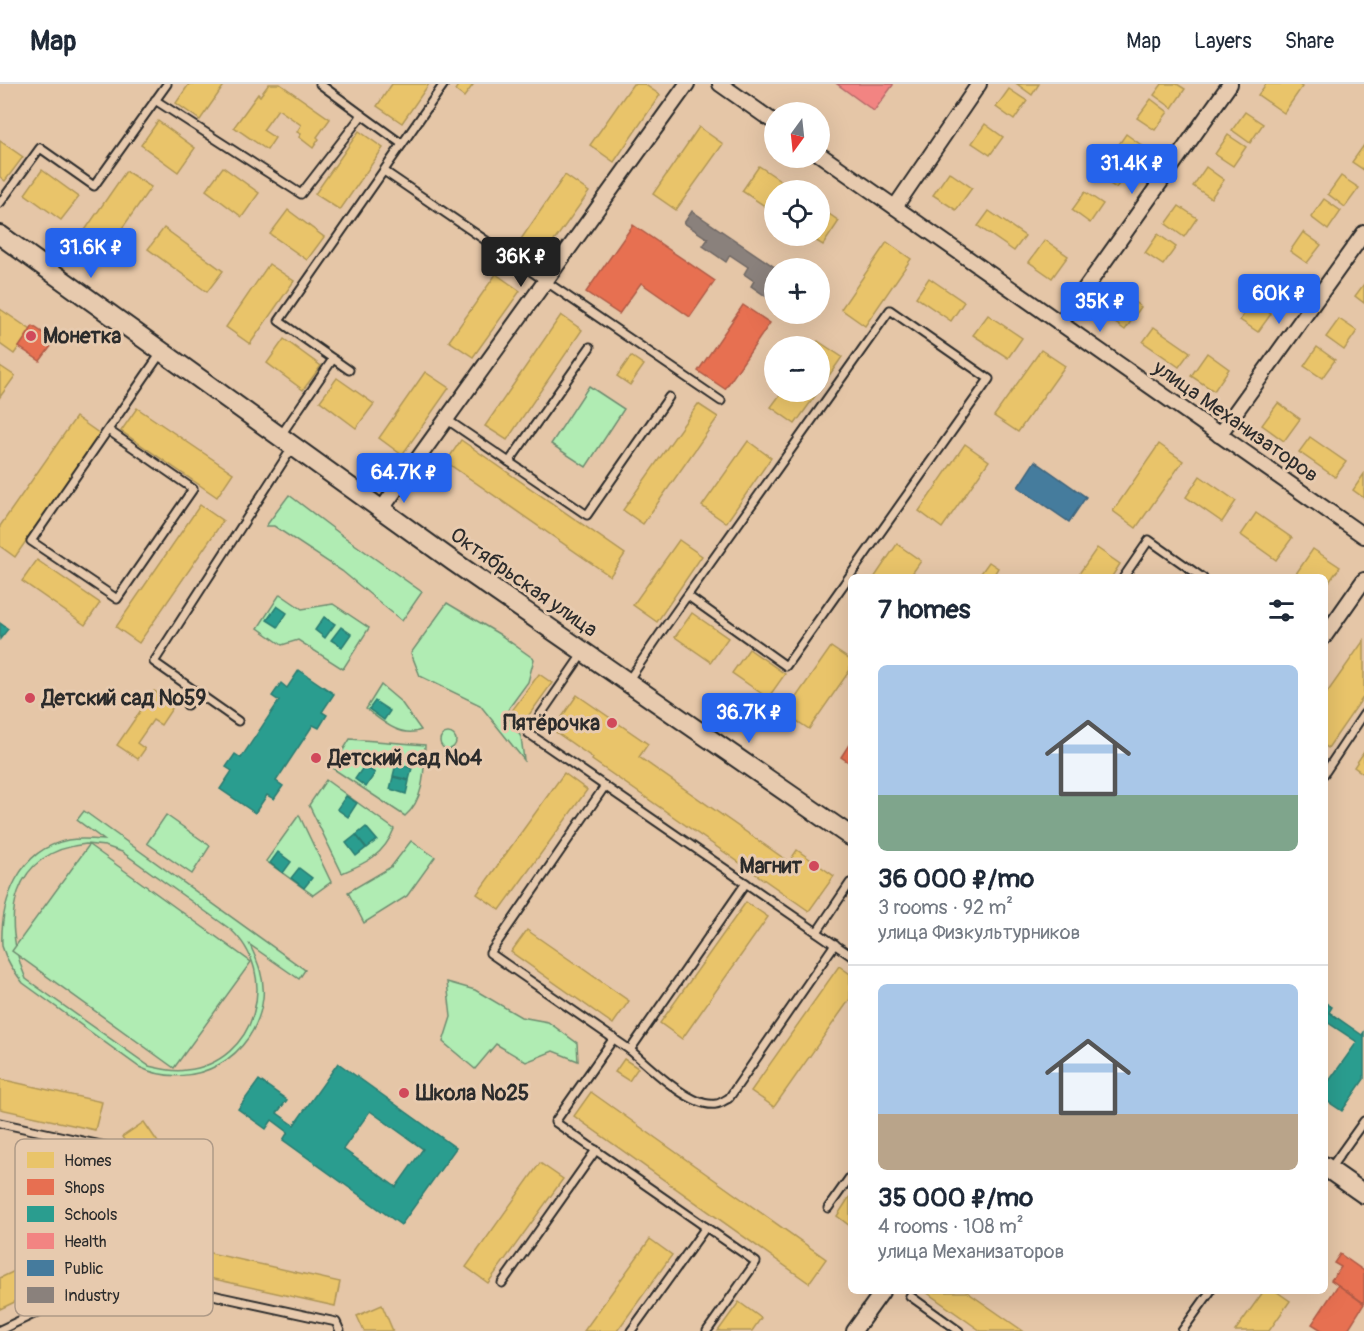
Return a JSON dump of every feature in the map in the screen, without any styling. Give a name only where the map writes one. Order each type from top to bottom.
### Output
[{"type":"main road","name":"Октябрьская улица","points":[[0,235],[381,510],[848,835]]},
{"type":"main road","points":[[1328,1169],[1364,1194]]},
{"type":"street","points":[[381,510],[687,84]]},
{"type":"street","points":[[720,84],[764,115]]},
{"type":"street","points":[[895,207],[979,84]]},
{"type":"street","points":[[1060,324],[1230,84]]},
{"type":"street","name":"улица Механизаторов","points":[[830,162],[1364,536]]},
{"type":"street","points":[[1220,435],[1364,233]]},
{"type":"street","points":[[1328,631],[1364,580]]},
{"type":"street","points":[[854,1331],[881,1294]]},
{"type":"lane","points":[[0,203],[40,148],[94,186],[167,84]]},
{"type":"lane","points":[[320,84],[402,144]]},
{"type":"lane","points":[[349,370],[279,321],[444,84]]},
{"type":"lane","points":[[155,100],[301,194],[362,115]]},
{"type":"lane","points":[[384,171],[721,401]]},
{"type":"lane","points":[[628,681],[890,310],[988,379],[851,574]]},
{"type":"lane","points":[[509,462],[590,347]]},
{"type":"lane","points":[[108,430],[193,489],[117,599],[31,541],[162,352]]},
{"type":"lane","points":[[238,721],[154,662],[287,442],[333,359]]},
{"type":"lane","points":[[446,419],[586,514],[669,397]]},
{"type":"lane","points":[[1126,574],[1149,540],[1197,574]]},
{"type":"lane","points":[[688,596],[786,666],[848,578]]},
{"type":"lane","points":[[585,651],[528,733],[848,954]]},
{"type":"lane","points":[[187,705],[196,692]]},
{"type":"lane","points":[[1328,769],[1361,726],[1364,714]]},
{"type":"lane","points":[[605,786],[490,953],[614,1038],[680,1091],[697,1102],[716,1104],[729,1098],[835,944]]},
{"type":"lane","points":[[630,1050],[746,883]]},
{"type":"lane","points":[[817,932],[848,886]]},
{"type":"lane","points":[[614,1038],[555,1122],[756,1262],[706,1331]]},
{"type":"lane","points":[[1328,1165],[1364,1120]]},
{"type":"lane","points":[[0,1123],[74,1139]]},
{"type":"lane","points":[[502,1283],[596,1150]]},
{"type":"lane","points":[[828,1208],[848,1180]]},
{"type":"lane","points":[[631,1331],[706,1227]]},
{"type":"lane","points":[[1182,1331],[1209,1294]]},
{"type":"lane","points":[[213,1295],[336,1322],[340,1331]]},
{"type":"lane","points":[[910,1296],[959,1331]]},
{"type":"lane","points":[[0,1330],[30,1316]]},
{"type":"green space","points":[[589,386],[624,409],[586,467],[551,444]]},
{"type":"green space","points":[[289,495],[422,592],[402,621],[342,571],[274,526],[266,526]]},
{"type":"green space","points":[[280,594],[302,609],[333,604],[369,628],[343,669],[298,640],[282,645],[258,628]]},
{"type":"green space","points":[[447,603],[499,634],[534,659],[528,682],[509,708],[510,719],[521,737],[524,760],[480,705],[420,676],[411,653]]},
{"type":"green space","points":[[381,685],[401,702],[421,730],[406,732],[399,730],[366,709]]},
{"type":"green space","points":[[445,733],[451,733],[456,741],[454,747],[445,749],[440,744],[440,738]]},
{"type":"green space","points":[[350,739],[425,745],[424,774],[420,793],[412,809],[405,816],[332,768]]},
{"type":"green space","points":[[326,780],[394,829],[379,852],[359,866],[342,873],[309,805]]},
{"type":"green space","points":[[84,811],[305,970],[299,979],[250,945],[263,984],[263,998],[258,1019],[248,1038],[235,1053],[219,1065],[180,1076],[160,1074],[139,1067],[23,983],[11,965],[2,946],[2,929],[9,895],[25,866],[37,854],[68,840],[104,840],[77,820]],"holes":[[[86,844],[105,846],[122,852],[230,929],[246,948],[254,969],[257,992],[253,1014],[244,1034],[230,1051],[210,1064],[181,1071],[149,1066],[26,979],[18,956],[14,933],[14,912],[18,892],[27,874],[41,860],[61,850]]]},
{"type":"green space","points":[[166,815],[210,846],[192,874],[147,843]]},
{"type":"green space","points":[[299,815],[331,882],[313,895],[266,861]]},
{"type":"green space","points":[[411,841],[435,857],[407,896],[364,923],[348,892],[391,867]]},
{"type":"green space","points":[[89,845],[251,962],[174,1068],[12,951]]},
{"type":"green space","points":[[447,982],[475,990],[521,1017],[548,1022],[577,1043],[578,1061],[553,1051],[526,1062],[496,1044],[475,1069],[443,1042],[451,1017]]},
{"type":"building: Homes","points":[[189,84],[225,84],[200,120],[176,103]]},
{"type":"building: Homes","points":[[269,84],[280,84],[330,119],[317,137],[319,139],[313,148],[299,137],[301,134],[297,132],[301,125],[278,109],[263,130],[275,138],[267,150],[234,127],[258,94],[260,96]]},
{"type":"building: Homes","points":[[392,84],[429,84],[402,123],[377,106]]},
{"type":"building: Homes","points":[[459,84],[473,85],[464,97],[455,90]]},
{"type":"building: Homes","points":[[633,84],[644,84],[660,95],[614,162],[590,145]]},
{"type":"building: Homes","points":[[1017,84],[1039,84],[1032,95]]},
{"type":"building: Homes","points":[[1162,84],[1177,84],[1185,89],[1172,108],[1154,95]]},
{"type":"building: Homes","points":[[1266,84],[1298,84],[1302,87],[1284,113],[1258,95]]},
{"type":"building: Homes","points":[[1009,89],[1027,101],[1014,120],[996,107]]},
{"type":"building: Homes","points":[[1151,99],[1168,112],[1155,130],[1137,118]]},
{"type":"building: Homes","points":[[1245,112],[1263,124],[1250,143],[1232,130]]},
{"type":"building: Homes","points":[[158,121],[195,148],[178,172],[141,145]]},
{"type":"building: Homes","points":[[985,124],[1003,137],[990,155],[972,143]]},
{"type":"building: Homes","points":[[699,127],[723,144],[676,210],[653,194]]},
{"type":"building: Homes","points":[[359,131],[383,148],[340,210],[315,194]]},
{"type":"building: Homes","points":[[1126,134],[1144,147],[1131,165],[1113,153]]},
{"type":"building: Homes","points":[[1228,135],[1246,147],[1233,166],[1215,154]]},
{"type":"building: Homes","points":[[0,141],[23,157],[5,181],[0,177]]},
{"type":"building: Homes","points":[[1364,145],[1364,170],[1352,162]]},
{"type":"building: Homes","points":[[1111,157],[1129,170],[1116,188],[1098,176]]},
{"type":"building: Homes","points":[[759,166],[780,180],[764,180],[764,205],[742,191]]},
{"type":"building: Homes","points":[[223,167],[259,193],[242,217],[206,190]]},
{"type":"building: Homes","points":[[1206,167],[1224,180],[1211,198],[1193,186]]},
{"type":"building: Homes","points":[[42,170],[79,197],[61,220],[25,194]]},
{"type":"building: Homes","points":[[126,171],[151,187],[107,250],[83,233]]},
{"type":"building: Homes","points":[[949,172],[972,188],[956,210],[933,195]]},
{"type":"building: Homes","points":[[565,175],[589,192],[542,258],[519,242]]},
{"type":"building: Homes","points":[[1341,176],[1359,188],[1345,207],[1328,194]]},
{"type":"building: Homes","points":[[1085,192],[1103,204],[1090,223],[1072,210]]},
{"type":"building: Homes","points":[[1324,199],[1341,211],[1328,230],[1311,217]]},
{"type":"building: Homes","points":[[1179,206],[1197,218],[1184,237],[1166,224]]},
{"type":"building: Homes","points":[[288,210],[324,237],[307,260],[270,234]]},
{"type":"building: Homes","points":[[989,211],[1025,236],[1014,251],[978,226]]},
{"type":"building: Homes","points":[[830,215],[839,221],[830,234]]},
{"type":"building: Homes","points":[[164,228],[223,271],[207,292],[148,249]]},
{"type":"building: Homes","points":[[1303,232],[1321,245],[1307,263],[1290,251]]},
{"type":"building: Homes","points":[[1158,234],[1176,247],[1163,265],[1145,253]]},
{"type":"building: Homes","points":[[1045,240],[1068,256],[1052,278],[1029,262]]},
{"type":"building: Homes","points":[[887,242],[911,259],[865,326],[841,309]]},
{"type":"building: Homes","points":[[269,264],[294,281],[250,344],[226,327]]},
{"type":"building: Homes","points":[[1273,272],[1291,284],[1278,303],[1260,291]]},
{"type":"building: Homes","points":[[496,274],[520,291],[473,357],[449,341]]},
{"type":"building: Homes","points":[[929,278],[964,302],[951,321],[916,297]]},
{"type":"building: Homes","points":[[1364,284],[1364,303],[1355,296]]},
{"type":"building: Homes","points":[[1119,291],[1141,307],[1125,330],[1103,314]]},
{"type":"building: Homes","points":[[1253,301],[1271,314],[1258,332],[1240,320]]},
{"type":"building: Homes","points":[[0,309],[31,330],[14,354],[0,344]]},
{"type":"building: Homes","points":[[561,315],[582,330],[507,440],[485,426]]},
{"type":"building: Homes","points":[[988,315],[1022,338],[1008,358],[973,335]]},
{"type":"building: Homes","points":[[1339,319],[1357,331],[1344,350],[1326,337]]},
{"type":"building: Homes","points":[[1154,327],[1190,352],[1179,367],[1143,342]]},
{"type":"building: Homes","points":[[284,339],[321,366],[303,390],[267,363]]},
{"type":"building: Homes","points":[[1317,347],[1335,360],[1322,378],[1304,366]]},
{"type":"building: Homes","points":[[830,349],[842,357],[830,374]]},
{"type":"building: Homes","points":[[1041,350],[1065,366],[1018,432],[994,416]]},
{"type":"building: Homes","points":[[1207,353],[1229,369],[1214,391],[1191,376]]},
{"type":"building: Homes","points":[[631,356],[644,365],[630,385],[617,376]]},
{"type":"building: Homes","points":[[0,366],[15,376],[0,397]]},
{"type":"building: Homes","points":[[425,372],[449,388],[402,455],[379,438]]},
{"type":"building: Homes","points":[[337,378],[374,404],[356,428],[320,401]]},
{"type":"building: Homes","points":[[775,402],[811,402],[795,424],[771,407]]},
{"type":"building: Homes","points":[[1278,403],[1300,419],[1284,441],[1262,425]]},
{"type":"building: Homes","points":[[698,404],[718,417],[643,524],[623,510]]},
{"type":"building: Homes","points":[[137,408],[233,473],[217,497],[121,431]]},
{"type":"building: Homes","points":[[76,417],[100,434],[15,557],[0,546],[0,526]]},
{"type":"building: Homes","points":[[1310,437],[1346,462],[1335,477],[1299,452]]},
{"type":"building: Homes","points":[[461,440],[625,554],[610,576],[446,462]]},
{"type":"building: Homes","points":[[748,441],[771,458],[726,523],[702,506]]},
{"type":"building: Homes","points":[[965,444],[989,461],[942,528],[919,511]]},
{"type":"building: Homes","points":[[1159,444],[1183,461],[1136,528],[1113,511]]},
{"type":"building: Homes","points":[[1364,474],[1364,498],[1353,490]]},
{"type":"building: Homes","points":[[1200,476],[1236,501],[1222,522],[1186,497]]},
{"type":"building: Homes","points":[[200,505],[223,521],[139,643],[116,627]]},
{"type":"building: Homes","points":[[1256,513],[1292,538],[1276,560],[1241,535]]},
{"type":"building: Homes","points":[[679,540],[702,556],[657,622],[633,605]]},
{"type":"building: Homes","points":[[897,544],[921,561],[912,574],[877,574]]},
{"type":"building: Homes","points":[[1097,548],[1120,564],[1114,574],[1079,574]]},
{"type":"building: Homes","points":[[1313,549],[1340,567],[1328,584],[1328,574],[1296,574]]},
{"type":"building: Homes","points":[[37,560],[100,603],[85,625],[22,581]]},
{"type":"building: Homes","points":[[989,562],[998,568],[994,574],[981,573]]},
{"type":"building: Homes","points":[[692,613],[728,638],[711,662],[675,637]]},
{"type":"building: Homes","points":[[1364,640],[1364,696],[1328,748],[1328,691]]},
{"type":"building: Homes","points":[[831,647],[848,659],[848,673],[809,729],[785,713]]},
{"type":"building: Homes","points":[[749,649],[785,674],[768,698],[732,673]]},
{"type":"building: Homes","points":[[539,674],[552,683],[524,722],[511,712]]},
{"type":"building: Homes","points":[[154,691],[175,704],[161,725],[153,720],[137,743],[145,749],[138,759],[117,745]]},
{"type":"building: Homes","points":[[577,695],[648,744],[639,757],[789,862],[797,850],[834,876],[809,911],[592,760],[593,758],[553,730]]},
{"type":"building: Homes","points":[[1364,752],[1364,774],[1354,767]]},
{"type":"building: Homes","points":[[564,773],[587,790],[500,910],[477,894]]},
{"type":"building: Homes","points":[[746,902],[768,917],[682,1039],[660,1023]]},
{"type":"building: Homes","points":[[527,930],[629,1001],[613,1024],[511,952]]},
{"type":"building: Homes","points":[[839,966],[848,973],[848,1002],[774,1107],[751,1091]]},
{"type":"building: Homes","points":[[624,1059],[638,1068],[629,1081],[615,1072]]},
{"type":"building: Homes","points":[[0,1079],[102,1102],[95,1130],[0,1109]]},
{"type":"building: Homes","points":[[591,1092],[826,1259],[809,1283],[574,1116]]},
{"type":"building: Homes","points":[[144,1122],[156,1139],[123,1139],[122,1137]]},
{"type":"building: Homes","points":[[540,1163],[563,1179],[488,1283],[466,1267]]},
{"type":"building: Homes","points":[[848,1199],[848,1224],[837,1216]]},
{"type":"building: Homes","points":[[650,1239],[672,1255],[617,1331],[584,1331]]},
{"type":"building: Homes","points":[[213,1254],[340,1282],[335,1306],[213,1279]]},
{"type":"building: Homes","points":[[15,1271],[15,1302],[0,1309],[0,1278]]},
{"type":"building: Homes","points":[[929,1294],[970,1294],[1023,1331],[981,1331]]},
{"type":"building: Homes","points":[[1262,1294],[1280,1294],[1290,1301],[1269,1331],[1235,1331]]},
{"type":"building: Homes","points":[[739,1302],[761,1318],[752,1331],[718,1331]]},
{"type":"building: Homes","points":[[382,1305],[393,1331],[364,1331],[357,1316]]},
{"type":"building: Shops","points":[[633,225],[715,281],[690,317],[641,283],[619,314],[586,292]]},
{"type":"building: Shops","points":[[743,305],[764,319],[764,324],[769,324],[725,389],[698,371]]},
{"type":"building: Shops","points":[[33,326],[55,341],[40,361],[19,347]]},
{"type":"building: Shops","points":[[848,746],[848,762],[841,757]]},
{"type":"building: Shops","points":[[1340,1254],[1364,1271],[1364,1303],[1331,1280],[1341,1267],[1334,1263]]},
{"type":"building: Shops","points":[[1338,1285],[1364,1304],[1347,1331],[1323,1331],[1312,1324]]},
{"type":"building: Schools","points":[[277,606],[287,613],[278,627],[267,620]]},
{"type":"building: Schools","points":[[324,617],[335,624],[325,638],[315,630]]},
{"type":"building: Schools","points":[[0,623],[8,629],[0,639]]},
{"type":"building: Schools","points":[[341,627],[351,634],[342,647],[331,640]]},
{"type":"building: Schools","points":[[299,670],[334,694],[322,712],[327,715],[319,728],[313,725],[276,781],[283,786],[274,799],[267,795],[255,813],[220,789],[232,771],[226,767],[235,754],[241,758],[279,701],[272,696],[281,683],[287,688]]},
{"type":"building: Schools","points":[[375,701],[390,711],[384,720],[369,709]]},
{"type":"building: Schools","points":[[396,764],[412,768],[409,780],[393,776]]},
{"type":"building: Schools","points":[[364,766],[375,773],[366,787],[355,779]]},
{"type":"building: Schools","points":[[393,777],[409,781],[406,794],[390,789]]},
{"type":"building: Schools","points":[[346,796],[357,803],[348,817],[337,809]]},
{"type":"building: Schools","points":[[366,827],[377,840],[367,848],[356,835]]},
{"type":"building: Schools","points":[[356,835],[366,848],[356,856],[346,843]]},
{"type":"building: Schools","points":[[278,852],[291,862],[283,873],[270,863]]},
{"type":"building: Schools","points":[[299,868],[312,878],[304,888],[291,878]]},
{"type":"building: Schools","points":[[1328,1004],[1332,1007],[1329,1012],[1362,1035],[1364,1032],[1364,1079],[1342,1111],[1328,1102],[1328,1082],[1357,1042],[1328,1023]]},
{"type":"building: Schools","points":[[338,1063],[456,1148],[401,1225],[283,1140],[288,1132],[272,1120],[266,1129],[238,1109],[259,1080],[287,1100],[277,1113],[294,1125]],"holes":[[[370,1111],[423,1149],[396,1187],[343,1149]]]},
{"type":"building: Health","points":[[837,84],[893,84],[893,85],[874,111]]},
{"type":"building: Public","points":[[1035,461],[1086,497],[1069,522],[1018,487]]},
{"type":"building: Industry","points":[[692,211],[764,260],[764,295],[751,286],[754,281],[744,274],[748,267],[730,255],[726,262],[703,246],[708,239],[684,223]]},
{"type":"place","name":"Монетка","points":[[31,336]]},
{"type":"place","name":"Детский сад №59","points":[[30,698]]},
{"type":"place","name":"Пятёрочка","points":[[612,723]]},
{"type":"place","name":"Детский сад №4","points":[[316,758]]},
{"type":"place","name":"Магнит","points":[[814,866]]},
{"type":"place","name":"Школа №25","points":[[404,1093]]}]
